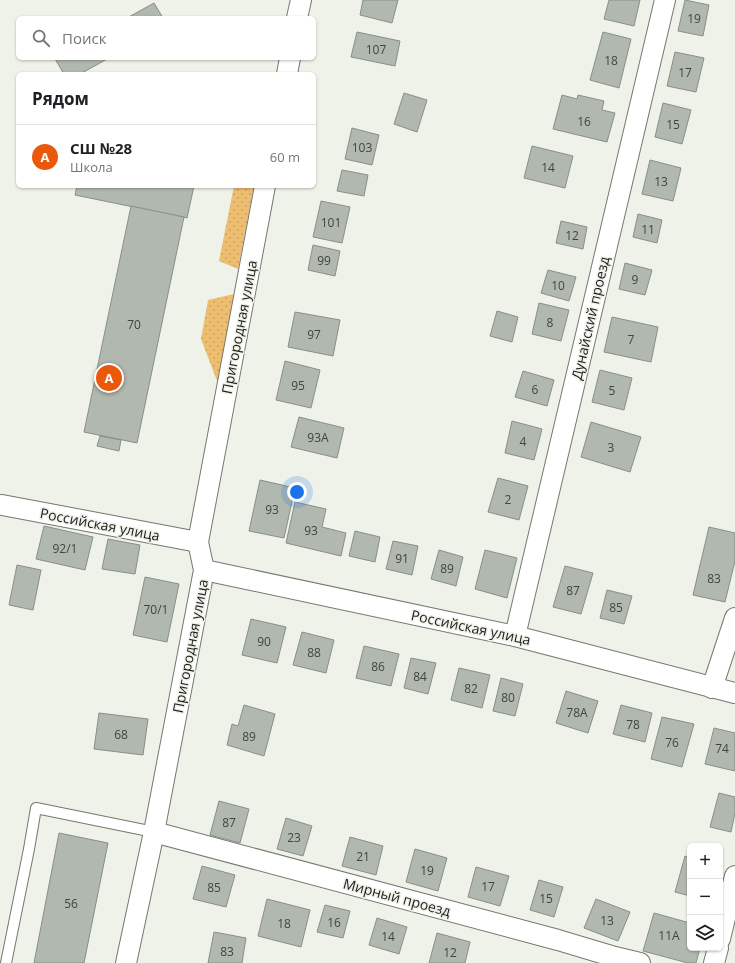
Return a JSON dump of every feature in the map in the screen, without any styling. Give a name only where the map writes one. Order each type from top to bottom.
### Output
[{"type":"street","points":[[297,16],[301,0]]},
{"type":"street","name":"Дунайский проезд","points":[[515,636],[664,0]]},
{"type":"street","points":[[287,72],[290,60]]},
{"type":"street","name":"Пригородная улица","points":[[126,963],[154,832],[204,570],[198,542],[266,188]]},
{"type":"street","name":"Российская улица","points":[[2,505],[198,542]]},
{"type":"street","name":"Российская улица","points":[[204,570],[515,636],[735,693]]},
{"type":"street","points":[[712,688],[735,618]]},
{"type":"street","name":"Мирный проезд","points":[[154,832],[640,963]]},
{"type":"street","points":[[723,927],[735,876]]},
{"type":"street","points":[[714,963],[717,951]]},
{"type":"lane","points":[[6,963],[30,849],[36,808],[154,832]]},
{"type":"shaded area","points":[[234,188],[254,188],[238,269],[219,261]]},
{"type":"shaded area","points":[[234,294],[219,386],[201,339],[208,300]]},
{"type":"building","points":[[363,0],[398,0],[392,23],[360,15]]},
{"type":"building","points":[[609,0],[640,0],[634,26],[604,19]]},
{"type":"building","points":[[685,0],[709,5],[703,36],[678,31]]},
{"type":"building","points":[[154,3],[162,16],[131,16]]},
{"type":"building","points":[[357,32],[400,41],[395,66],[351,57]]},
{"type":"building","points":[[603,32],[631,39],[619,88],[590,80]]},
{"type":"building","points":[[675,52],[704,58],[696,92],[667,86]]},
{"type":"building","points":[[56,60],[105,60],[84,72],[63,72]]},
{"type":"building","points":[[404,93],[427,100],[417,132],[394,124]]},
{"type":"building","points":[[562,95],[577,99],[578,95],[604,101],[602,110],[615,113],[607,142],[553,129]]},
{"type":"building","points":[[663,103],[691,110],[682,144],[655,137]]},
{"type":"building","points":[[352,128],[379,135],[372,165],[345,159]]},
{"type":"building","points":[[532,146],[573,156],[565,188],[524,178]]},
{"type":"building","points":[[650,160],[681,168],[673,201],[642,194]]},
{"type":"building","points":[[342,170],[368,175],[364,196],[337,191]]},
{"type":"building","points":[[77,188],[194,188],[187,218],[75,195]]},
{"type":"building","points":[[321,201],[350,207],[342,243],[313,237]]},
{"type":"building","points":[[131,206],[184,217],[137,443],[84,432]]},
{"type":"building","points":[[638,214],[662,220],[657,243],[633,237]]},
{"type":"building","points":[[561,221],[587,227],[583,249],[556,243]]},
{"type":"building","points":[[313,245],[340,251],[335,276],[308,270]]},
{"type":"building","points":[[625,263],[652,270],[645,295],[619,289]]},
{"type":"building","points":[[548,270],[576,277],[569,301],[541,293]]},
{"type":"building","points":[[539,303],[569,310],[561,341],[532,334]]},
{"type":"building","points":[[497,311],[518,317],[512,342],[490,336]]},
{"type":"building","points":[[295,312],[340,320],[333,356],[288,347]]},
{"type":"building","points":[[612,317],[658,327],[651,362],[604,352]]},
{"type":"building","points":[[285,361],[320,370],[311,408],[276,400]]},
{"type":"building","points":[[600,370],[632,378],[624,410],[592,402]]},
{"type":"building","points":[[523,371],[554,380],[547,406],[515,397]]},
{"type":"building","points":[[299,417],[344,428],[337,458],[291,447]]},
{"type":"building","points":[[512,421],[542,429],[534,460],[505,453]]},
{"type":"building","points":[[591,422],[641,437],[630,472],[581,457]]},
{"type":"building","points":[[100,436],[121,440],[119,451],[97,446]]},
{"type":"building","points":[[498,478],[528,486],[519,520],[488,512]]},
{"type":"building","points":[[260,480],[295,488],[284,538],[249,531]]},
{"type":"building","points":[[295,502],[326,509],[322,527],[346,533],[341,556],[286,543]]},
{"type":"building","points":[[44,526],[93,537],[85,570],[36,559]]},
{"type":"building","points":[[709,527],[735,533],[735,561],[725,602],[693,595]]},
{"type":"building","points":[[355,531],[380,537],[375,562],[349,556]]},
{"type":"building","points":[[108,539],[140,545],[135,574],[102,569]]},
{"type":"building","points":[[393,541],[418,546],[412,575],[386,569]]},
{"type":"building","points":[[439,550],[463,557],[456,586],[431,579]]},
{"type":"building","points":[[485,550],[517,558],[507,598],[475,589]]},
{"type":"building","points":[[17,565],[41,570],[33,610],[9,605]]},
{"type":"building","points":[[565,566],[593,573],[581,614],[553,607]]},
{"type":"building","points":[[145,577],[179,584],[167,642],[133,635]]},
{"type":"building","points":[[607,590],[632,596],[624,624],[600,618]]},
{"type":"building","points":[[251,619],[286,627],[277,663],[242,655]]},
{"type":"building","points":[[302,632],[334,640],[326,673],[293,665]]},
{"type":"building","points":[[364,646],[399,654],[391,686],[356,678]]},
{"type":"building","points":[[411,658],[436,663],[428,694],[404,688]]},
{"type":"building","points":[[459,668],[490,675],[482,708],[451,700]]},
{"type":"building","points":[[501,678],[523,684],[515,716],[493,711]]},
{"type":"building","points":[[566,691],[598,701],[588,733],[556,723]]},
{"type":"building","points":[[244,705],[275,714],[264,756],[227,745],[232,724],[238,726]]},
{"type":"building","points":[[621,705],[652,713],[645,742],[613,734]]},
{"type":"building","points":[[99,713],[148,719],[143,755],[94,749]]},
{"type":"building","points":[[662,717],[694,724],[682,767],[651,759]]},
{"type":"building","points":[[714,728],[735,733],[735,771],[705,764]]},
{"type":"building","points":[[719,793],[735,797],[735,813],[731,832],[710,827]]},
{"type":"building","points":[[219,801],[249,809],[240,843],[210,835]]},
{"type":"building","points":[[286,818],[312,826],[303,856],[277,849]]},
{"type":"building","points":[[59,833],[108,843],[84,963],[34,963]]},
{"type":"building","points":[[350,837],[383,846],[376,875],[342,866]]},
{"type":"building","points":[[415,849],[447,858],[438,891],[406,882]]},
{"type":"building","points":[[685,856],[687,857],[687,895],[675,892]]},
{"type":"building","points":[[202,866],[235,875],[226,907],[193,899]]},
{"type":"building","points":[[476,867],[509,876],[500,906],[468,897]]},
{"type":"building","points":[[539,880],[563,887],[554,917],[530,910]]},
{"type":"building","points":[[267,899],[310,910],[301,947],[258,936]]},
{"type":"building","points":[[596,899],[630,912],[618,941],[584,928]]},
{"type":"building","points":[[325,905],[350,911],[343,938],[317,932]]},
{"type":"building","points":[[654,913],[687,922],[687,951],[699,951],[696,963],[688,963],[643,951]]},
{"type":"building","points":[[377,918],[407,927],[399,954],[369,945]]},
{"type":"building","points":[[214,932],[246,938],[242,963],[208,963]]},
{"type":"building","points":[[437,933],[470,942],[465,963],[429,963]]},
{"type":"place","name":"СШ №28","points":[[109,378]]}]
